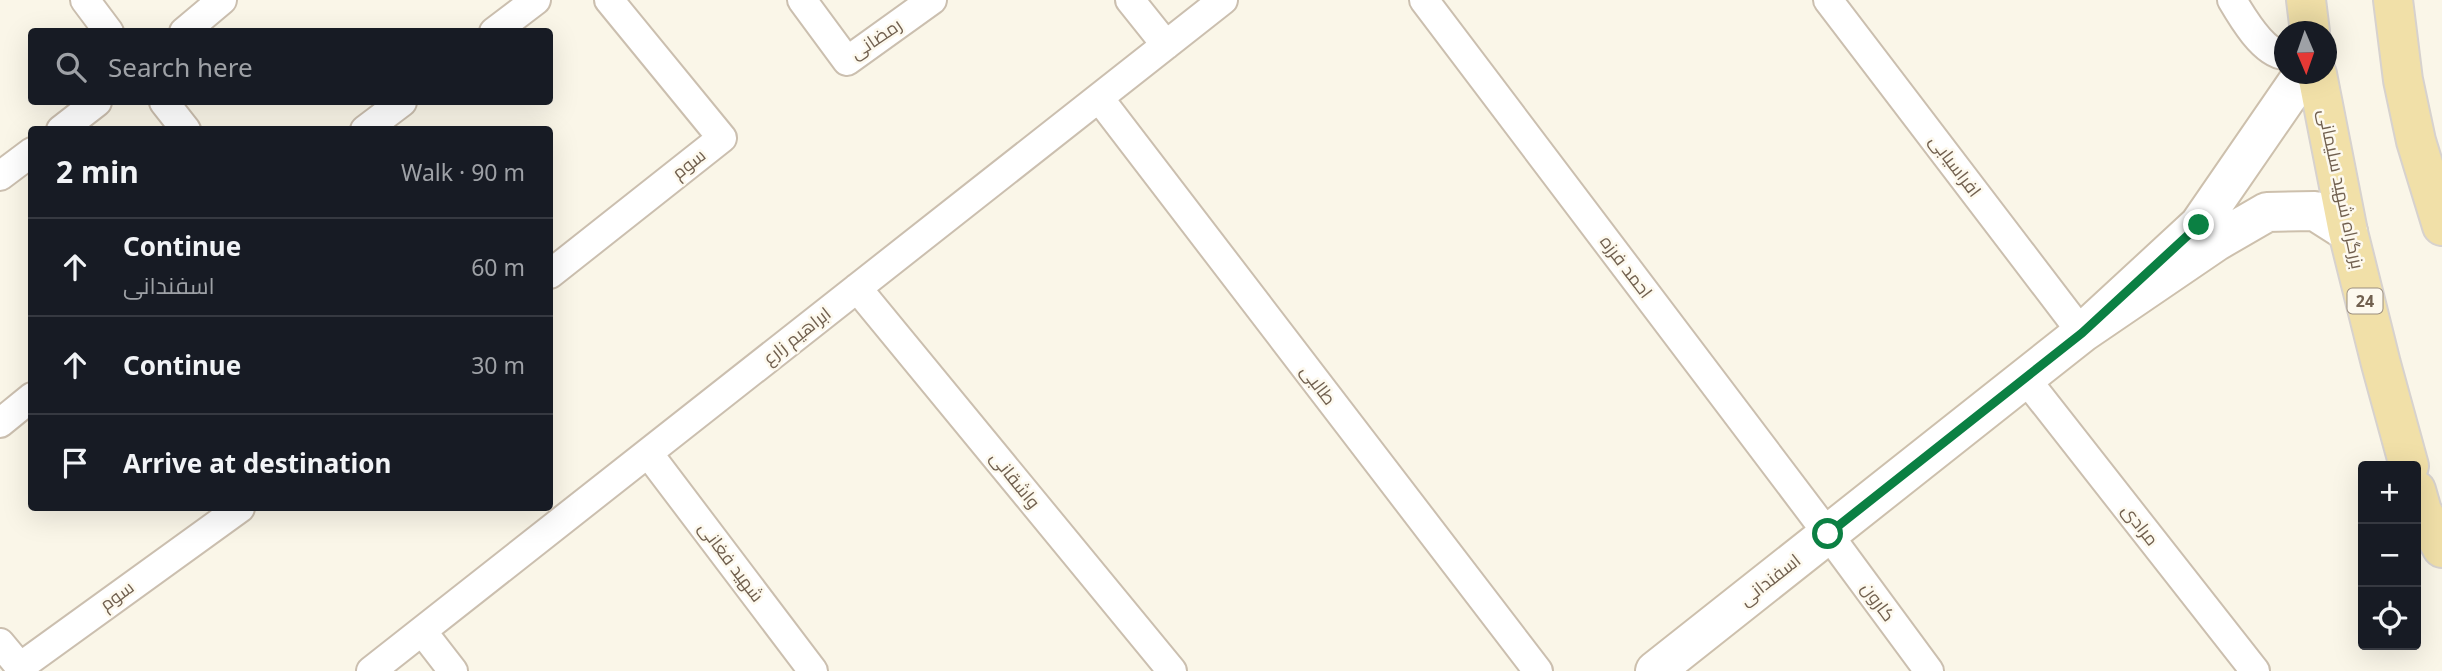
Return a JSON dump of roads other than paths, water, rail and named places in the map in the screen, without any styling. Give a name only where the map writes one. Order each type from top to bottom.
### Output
[{"type":"main road","points":[[2306,0],[2309,21]]},
{"type":"main road","points":[[2393,0],[2403,80],[2416,141],[2442,226]]},
{"type":"main road","points":[[2082,333],[2199,225],[2296,84]]},
{"type":"main road","name":"بزرگراه شهید سلیمانی","points":[[2319,84],[2348,232],[2408,461]]},
{"type":"main road","points":[[2082,333],[2217,241],[2267,212],[2315,211],[2348,232]]},
{"type":"main road","name":"اسفندانی","points":[[1655,671],[2082,333]]},
{"type":"main road","points":[[2421,508],[2442,548]]},
{"type":"street","points":[[85,0],[106,28]]},
{"type":"street","points":[[189,28],[222,0]]},
{"type":"street","points":[[499,28],[536,0]]},
{"type":"street","name":"سوم","points":[[553,272],[722,138],[609,0]]},
{"type":"street","name":"رمضانی","points":[[802,0],[847,61],[932,0]]},
{"type":"street","points":[[1130,0],[1166,45]]},
{"type":"street","name":"ابراهیم زارع","points":[[371,671],[1223,0]]},
{"type":"street","name":"احمد فرزه","points":[[1424,0],[1828,534]]},
{"type":"street","name":"افراسیابی","points":[[1828,0],[2082,333]]},
{"type":"street","points":[[2232,0],[2249,27],[2274,51]]},
{"type":"street","name":"طالبی","points":[[1099,98],[1538,671]]},
{"type":"street","points":[[66,126],[93,105]]},
{"type":"street","points":[[166,105],[183,126]]},
{"type":"street","points":[[370,126],[398,105]]},
{"type":"street","points":[[0,176],[28,155]]},
{"type":"street","name":"واشقانی","points":[[858,288],[1172,671]]},
{"type":"street","name":"مرادی","points":[[2025,379],[2255,671]]},
{"type":"street","points":[[0,423],[28,400]]},
{"type":"street","name":"شهید فغانی","points":[[648,453],[813,671]]},
{"type":"street","name":"سوم","points":[[0,643],[20,667],[236,511]]},
{"type":"street","name":"کارون","points":[[1828,534],[1928,671]]},
{"type":"street","points":[[422,631],[453,671]]}]
